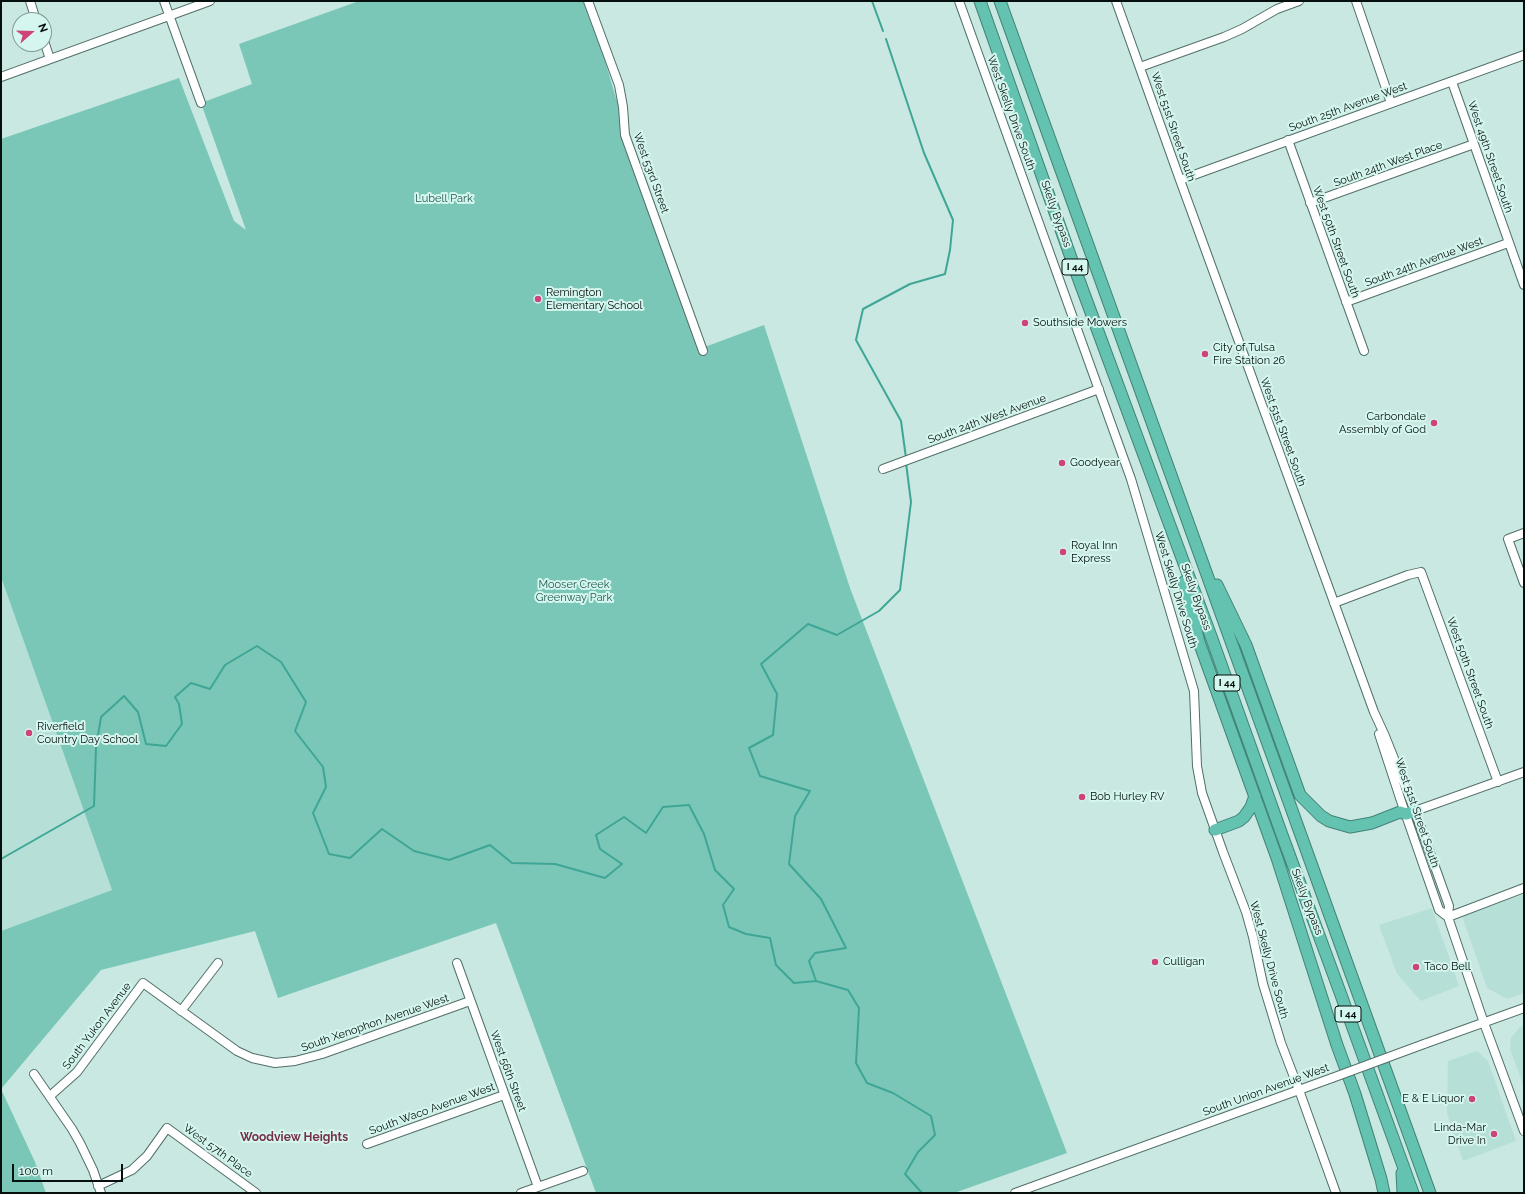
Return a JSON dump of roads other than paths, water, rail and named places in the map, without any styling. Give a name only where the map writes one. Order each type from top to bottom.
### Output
[{"type":"highway","name":"Skelly Bypass","points":[[980,1],[1076,272],[1412,1193]]},
{"type":"highway","name":"Skelly Bypass","points":[[1000,1],[1430,1193]]},
{"type":"highway","points":[[1188,525],[1246,644],[1300,795],[1328,821],[1350,827],[1372,823],[1400,812],[1410,813]]},
{"type":"highway","points":[[1171,531],[1199,642],[1277,858],[1337,1045],[1355,1094],[1381,1178],[1384,1193]]},
{"type":"highway","points":[[1215,830],[1239,822],[1251,807],[1255,796]]},
{"type":"highway","points":[[1402,1163],[1403,1193]]},
{"type":"street","points":[[30,1],[33,12]]},
{"type":"street","points":[[164,1],[201,103]]},
{"type":"street","points":[[1,77],[210,1]]},
{"type":"street","name":"West 53rd Street","points":[[588,1],[619,85],[623,107],[625,135],[703,351]]},
{"type":"street","name":"West Skelly Drive South","points":[[959,1],[1131,479],[1194,691],[1197,766],[1200,786],[1254,937],[1263,984],[1281,1043],[1300,1090],[1336,1193]]},
{"type":"street","name":"West 51st Street South","points":[[1116,1],[1334,603],[1374,712],[1385,736],[1410,813],[1449,906],[1448,917],[1484,1023],[1524,1131]]},
{"type":"street","points":[[1140,67],[1224,37],[1242,29],[1277,9],[1299,1]]},
{"type":"street","points":[[1356,1],[1391,103]]},
{"type":"street","points":[[48,52],[50,59]]},
{"type":"street","name":"South 25th Avenue West","points":[[1180,180],[1524,55]]},
{"type":"street","name":"West 49th Street South","points":[[1452,82],[1524,285]]},
{"type":"street","name":"West 50th Street South","points":[[1288,140],[1364,352]]},
{"type":"street","name":"South 24th West Place","points":[[1310,203],[1474,144]]},
{"type":"street","name":"South 24th Avenue West","points":[[1346,302],[1508,243]]},
{"type":"street","name":"South 24th West Avenue","points":[[883,469],[1099,389]]},
{"type":"street","points":[[1524,533],[1508,539],[1524,583]]},
{"type":"street","name":"West 50th Street South","points":[[1334,603],[1408,575],[1421,572],[1498,782]]},
{"type":"street","points":[[1410,813],[1524,772]]},
{"type":"street","points":[[1448,917],[1524,888]]},
{"type":"street","points":[[181,1011],[218,963]]},
{"type":"street","name":"West 56th Street","points":[[457,963],[538,1187]]},
{"type":"street","name":"South Xenophon Avenue West","points":[[143,983],[223,1042],[244,1055],[267,1061],[285,1063],[322,1054],[470,1001]]},
{"type":"street","name":"South Yukon Avenue","points":[[50,1096],[77,1072],[143,983]]},
{"type":"street","name":"South Union Avenue West","points":[[1015,1193],[1524,1008]]},
{"type":"street","points":[[34,1074],[80,1143],[100,1190]]},
{"type":"street","name":"South Waco Avenue West","points":[[367,1144],[504,1095]]},
{"type":"street","name":"West 57th Place","points":[[100,1190],[132,1170],[146,1156],[167,1128],[256,1193]]},
{"type":"street","points":[[522,1193],[583,1171]]},
{"type":"waterway","points":[[872,1],[883,31]]},
{"type":"waterway","points":[[886,39],[924,153],[953,220],[950,250],[945,274],[910,284],[863,309],[856,340],[901,421],[906,458]]},
{"type":"waterway","points":[[816,981],[809,961],[815,953],[846,948],[821,899],[789,864],[795,816],[810,791],[760,776],[749,748],[773,735],[777,694],[761,664],[808,624],[837,635],[879,611],[900,590],[911,502],[906,463]]},
{"type":"waterway","points":[[1,859],[94,806],[96,748],[101,717],[124,696],[138,712],[146,744],[166,746],[182,724],[179,704],[175,697],[191,683],[210,689],[225,665],[257,646],[281,662],[306,702],[295,731],[323,767],[326,787],[313,813],[329,854],[350,858],[382,829],[414,851],[449,860],[490,845],[512,863],[555,864],[605,878],[622,864],[600,849],[596,835],[624,817],[646,833],[663,807],[689,805],[704,834],[715,870],[734,889],[723,905],[729,927],[746,934],[770,938],[776,965],[794,983],[816,981],[848,990],[859,1008],[856,1063],[867,1083],[893,1093],[931,1116],[935,1135],[918,1152],[905,1174],[922,1193]]},
{"type":"place","name":"Remington Elementary School","points":[[538,299]]},
{"type":"place","name":"Southside Mowers","points":[[1025,323]]},
{"type":"place","name":"City of Tulsa Fire Station 26","points":[[1205,354]]},
{"type":"place","name":"Carbondale Assembly of God","points":[[1434,423]]},
{"type":"place","name":"Goodyear","points":[[1062,463]]},
{"type":"place","name":"Royal Inn Express","points":[[1063,552]]},
{"type":"place","name":"Riverfield Country Day School","points":[[29,733]]},
{"type":"place","name":"Bob Hurley RV","points":[[1082,797]]},
{"type":"place","name":"Culligan","points":[[1155,962]]},
{"type":"place","name":"Taco Bell","points":[[1416,967]]},
{"type":"place","name":"E & E Liquor","points":[[1472,1099]]},
{"type":"place","name":"Linda-Mar Drive In","points":[[1494,1134]]},
{"type":"district","name":"Woodview Heights","points":[[294,1137]]},
{"type":"park label","name":"Lubell Park","points":[[444,199]]},
{"type":"park label","name":"Mooser Creek Greenway Park","points":[[574,591]]}]
